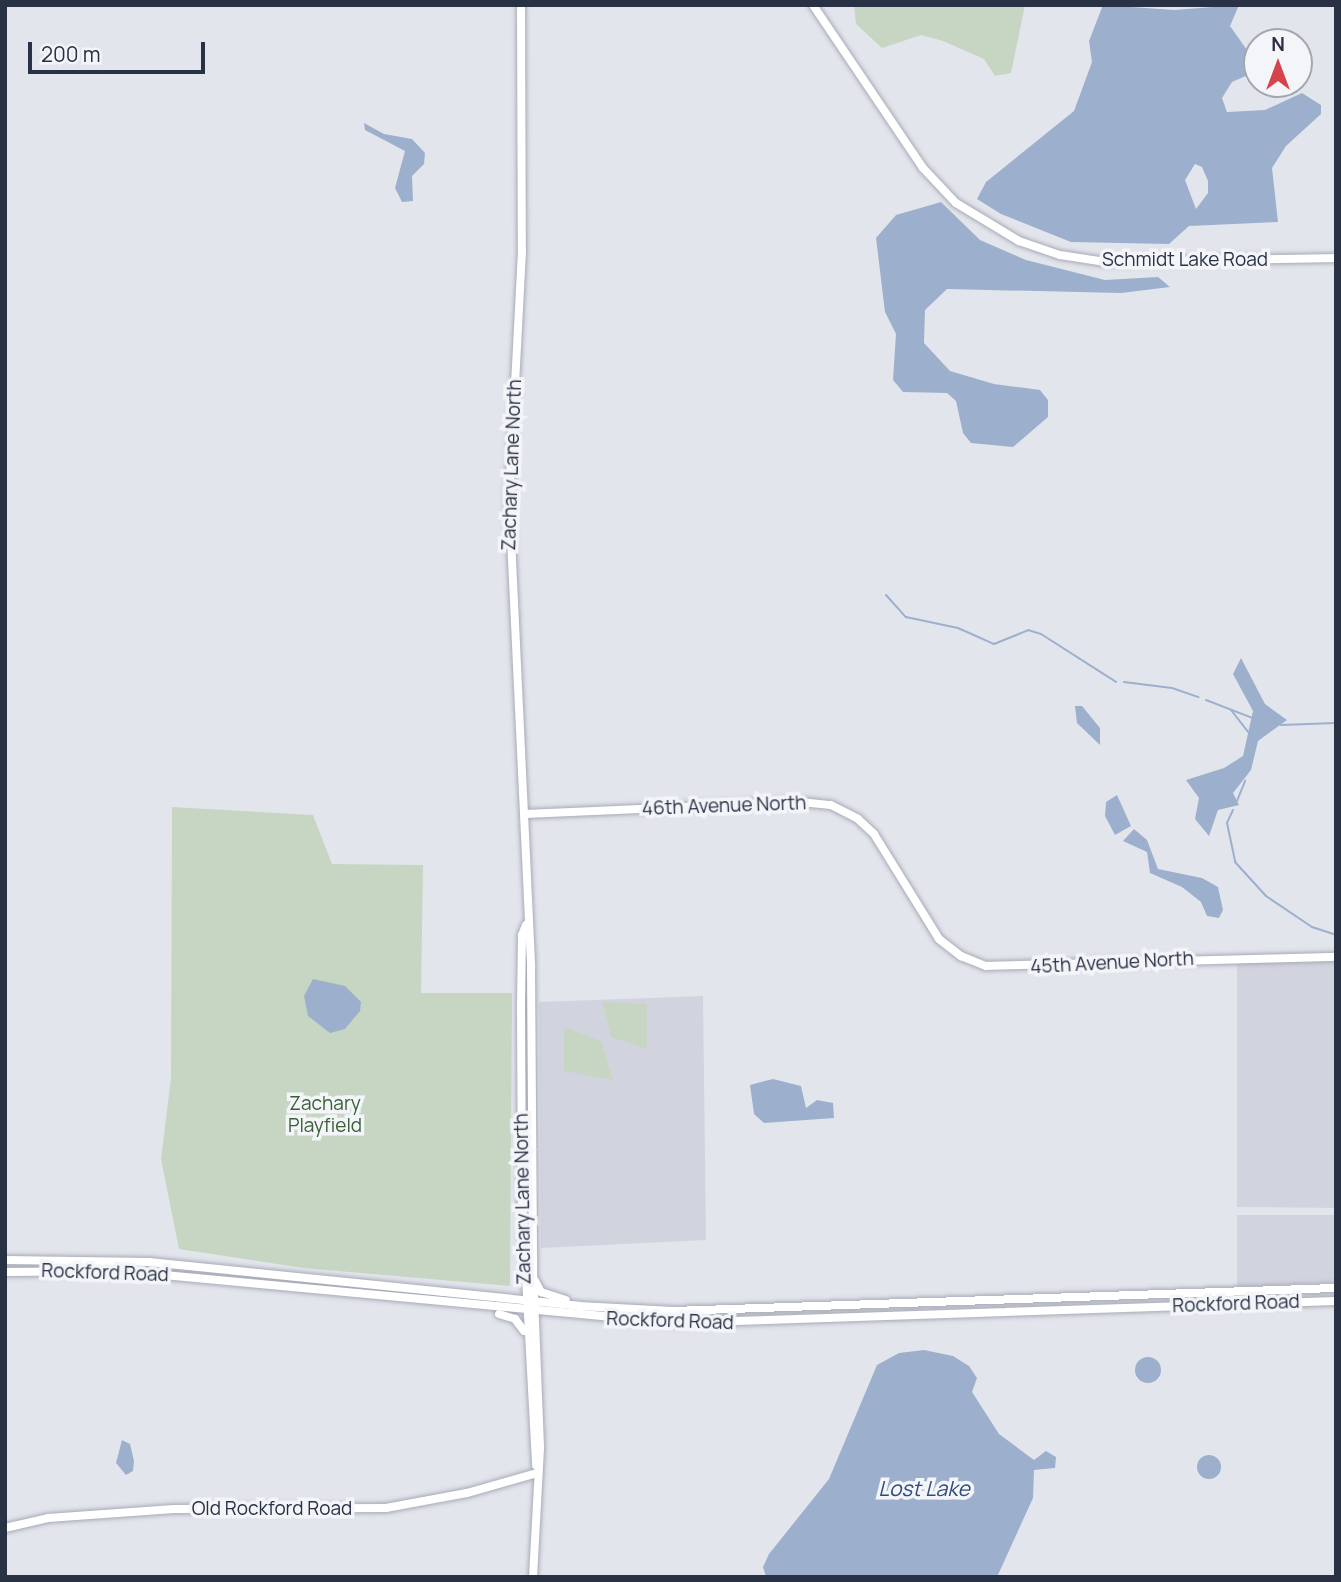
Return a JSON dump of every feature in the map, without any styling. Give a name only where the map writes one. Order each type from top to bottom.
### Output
[{"type":"street","name":"Zachary Lane North","points":[[521,5],[521,259],[509,496],[511,607],[525,814],[526,925],[532,989],[534,1408],[537,1473],[533,1577]]},
{"type":"street","name":"Schmidt Lake Road","points":[[813,5],[923,168],[956,203],[1019,241],[1105,262],[1336,258]]},
{"type":"street","name":"46th Avenue North","points":[[525,814],[800,802],[831,806],[858,818],[874,834],[915,905]]},
{"type":"street","name":"45th Avenue North","points":[[915,905],[953,951],[972,962],[999,968],[1220,957],[1336,957]]},
{"type":"street","name":"Zachary Lane North","points":[[526,925],[522,935],[521,1007],[524,1300],[534,1408]]},
{"type":"street","name":"Rockford Road","points":[[5,1260],[149,1262],[600,1307],[778,1310],[1336,1288]]},
{"type":"street","name":"Rockford Road","points":[[5,1272],[121,1271],[535,1313],[739,1324],[1336,1301]]},
{"type":"street","points":[[533,1272],[535,1284],[550,1297],[600,1307]]},
{"type":"street","points":[[428,1302],[438,1308],[508,1316],[526,1335]]},
{"type":"street","name":"Old Rockford Road","points":[[5,1528],[48,1518],[161,1510],[386,1508],[467,1493],[537,1473]]},
{"type":"shaded area","points":[[1237,960],[1336,961],[1336,1208],[1237,1207]]},
{"type":"shaded area","points":[[703,996],[706,1240],[541,1248],[539,1002]]},
{"type":"shaded area","points":[[1237,1215],[1336,1215],[1336,1282],[1237,1287]]},
{"type":"green space","points":[[854,5],[1025,5],[1011,73],[995,76],[984,59],[943,41],[921,35],[882,48],[856,24]]},
{"type":"green space","name":"Zachary Playfield","points":[[172,807],[313,815],[332,864],[423,865],[421,993],[512,993],[510,1286],[304,1268],[179,1249],[161,1159],[171,1078]]},
{"type":"green space","points":[[602,1002],[647,1004],[647,1049],[611,1037]]},
{"type":"green space","points":[[564,1027],[601,1041],[613,1080],[564,1071]]},
{"type":"water","points":[[1103,5],[1174,10],[1239,5],[1230,26],[1243,44],[1243,77],[1232,82],[1222,98],[1227,112],[1265,110],[1291,98],[1310,98],[1321,105],[1321,114],[1286,146],[1272,168],[1278,222],[1189,226],[1169,244],[1071,242],[1001,214],[977,199],[986,182],[1074,111],[1092,62],[1089,41]],"holes":[[[1195,164],[1202,167],[1208,181],[1208,193],[1196,209],[1185,180]]]},
{"type":"water","points":[[364,123],[384,134],[412,139],[425,153],[424,164],[412,176],[413,201],[402,202],[395,188],[405,151],[365,130]]},
{"type":"water","points":[[941,202],[980,240],[1026,260],[1105,280],[1158,277],[1170,287],[1121,293],[947,289],[925,310],[924,343],[950,371],[994,384],[1040,390],[1048,400],[1048,417],[1013,447],[971,443],[963,433],[956,401],[947,393],[903,392],[893,380],[896,334],[885,312],[876,238],[896,215]]},
{"type":"water","points":[[1241,658],[1265,704],[1287,720],[1258,741],[1251,770],[1233,793],[1239,805],[1218,810],[1209,836],[1195,819],[1199,798],[1186,780],[1224,768],[1243,756],[1253,711],[1233,674]]},
{"type":"water","points":[[1075,706],[1082,706],[1100,728],[1100,745],[1077,723]]},
{"type":"water","points":[[1117,795],[1131,826],[1115,835],[1105,816],[1106,802]]},
{"type":"water","points":[[1134,829],[1147,840],[1158,869],[1202,878],[1218,887],[1223,910],[1219,918],[1207,916],[1201,902],[1182,887],[1150,873],[1147,852],[1123,841]]},
{"type":"water","points":[[313,979],[345,986],[361,1002],[360,1011],[345,1029],[330,1033],[308,1016],[304,996]]},
{"type":"water","points":[[773,1079],[801,1086],[806,1108],[817,1100],[833,1103],[834,1118],[764,1123],[754,1114],[750,1085]]},
{"type":"water","name":"Lost Lake","points":[[924,1350],[953,1356],[969,1366],[977,1378],[972,1392],[999,1434],[1034,1460],[1046,1451],[1056,1457],[1055,1468],[1034,1470],[1033,1498],[997,1577],[766,1577],[763,1567],[769,1554],[829,1479],[877,1365],[899,1353]]},
{"type":"water","points":[[1148,1357],[1157,1361],[1161,1370],[1157,1379],[1148,1383],[1139,1379],[1135,1370],[1139,1361]]},
{"type":"water","points":[[122,1440],[130,1444],[134,1461],[133,1471],[126,1475],[116,1463]]},
{"type":"water","points":[[1209,1455],[1220,1462],[1221,1467],[1214,1478],[1209,1479],[1198,1472],[1197,1467],[1204,1456]]},
{"type":"waterway","points":[[886,595],[906,617],[958,628],[994,644],[1028,630],[1041,634],[1116,682]]},
{"type":"waterway","points":[[1124,682],[1172,688],[1198,697]]},
{"type":"waterway","points":[[1206,700],[1255,719]]},
{"type":"waterway","points":[[1231,710],[1250,734],[1250,741]]},
{"type":"waterway","points":[[1281,725],[1336,723]]},
{"type":"waterway","points":[[1237,801],[1245,781]]},
{"type":"waterway","points":[[1233,810],[1227,823],[1235,862],[1266,896],[1312,927],[1336,935]]}]
